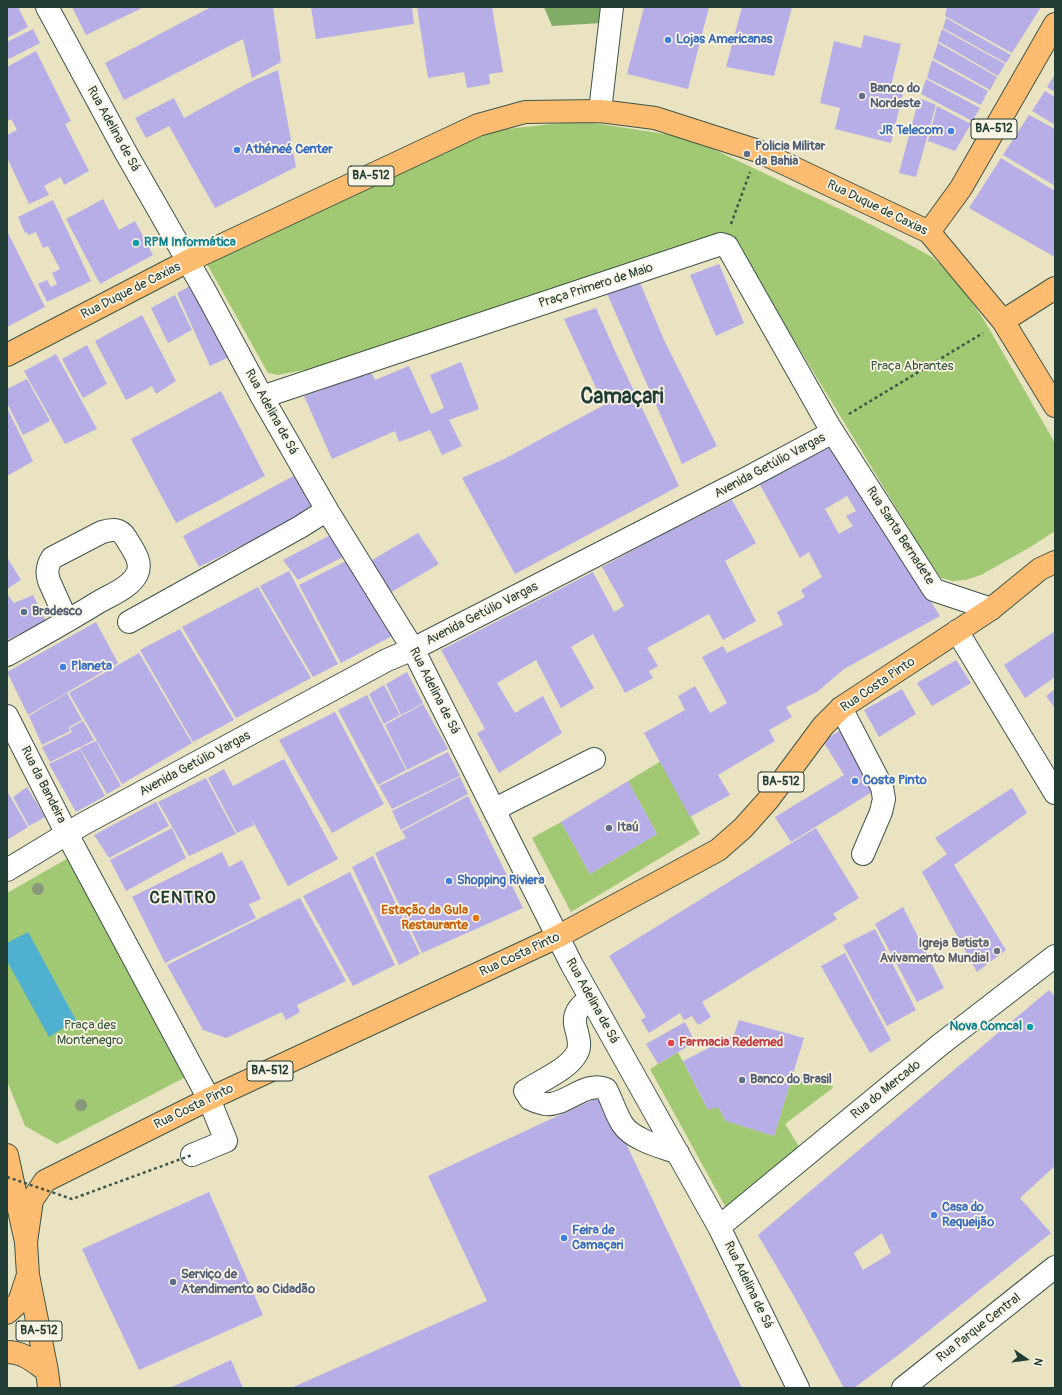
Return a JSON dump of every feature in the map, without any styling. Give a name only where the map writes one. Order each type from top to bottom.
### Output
[{"type":"main road","name":"BA-512","points":[[929,232],[961,188],[1055,24]]},
{"type":"main road","name":"Rua Duque de Caxias","points":[[7,355],[188,261],[478,125],[525,112],[600,110],[655,118],[758,151],[929,232],[1003,321],[1055,406]]},
{"type":"main road","points":[[1003,321],[1055,288]]},
{"type":"main road","name":"BA-512","points":[[991,609],[1040,569],[1055,562]]},
{"type":"main road","name":"Rua Costa Pinto","points":[[26,1242],[32,1200],[45,1180],[209,1099],[557,937],[718,850],[743,828],[768,800],[823,726],[841,708],[991,609]]},
{"type":"main road","points":[[7,1155],[26,1242]]},
{"type":"main road","name":"BA-512","points":[[26,1242],[28,1275],[48,1380]]},
{"type":"main road","points":[[7,1313],[20,1302],[28,1275]]},
{"type":"main road","points":[[7,1352],[23,1354],[48,1380]]},
{"type":"street","name":"Rua Adelina de Sá","points":[[47,7],[126,154],[188,261],[262,397],[327,510],[413,649],[557,937],[719,1226],[798,1388]]},
{"type":"street","points":[[600,110],[612,7]]},
{"type":"street","points":[[724,244],[727,246],[831,429]]},
{"type":"street","name":"Praça Primero de Maio","points":[[262,397],[724,244]]},
{"type":"street","name":"Rua Santa Bernadete","points":[[831,429],[934,590],[991,609]]},
{"type":"street","name":"Avenida Getúlio Vargas","points":[[7,870],[68,834],[387,660],[413,649],[736,484],[831,429]]},
{"type":"street","points":[[129,622],[327,510]]},
{"type":"street","points":[[7,655],[67,621],[128,584],[137,575],[139,568],[138,560],[124,534],[117,530],[110,530],[96,535],[52,558],[48,565],[47,574],[67,621]]},
{"type":"street","points":[[958,631],[1055,793]]},
{"type":"street","points":[[841,708],[882,787],[884,799],[881,812],[863,854]]},
{"type":"street","name":"Rua da Bandeira","points":[[7,716],[209,1099],[226,1141],[192,1155]]},
{"type":"street","points":[[495,812],[505,804],[594,759]]},
{"type":"street","name":"Rua do Mercado","points":[[719,1226],[941,1044],[1055,956]]},
{"type":"street","points":[[590,998],[575,1015],[579,1045],[578,1052],[566,1065],[527,1095],[544,1104],[553,1104],[590,1088],[597,1086],[602,1087],[606,1089],[623,1126],[631,1133],[640,1139],[678,1153]]},
{"type":"street","name":"Rua Parque Central","points":[[903,1388],[1055,1267]]},
{"type":"path","points":[[724,244],[758,151]]},
{"type":"path","points":[[831,429],[1003,321]]},
{"type":"path","points":[[7,1177],[72,1199],[192,1155]]},
{"type":"green space","points":[[544,7],[606,7],[601,23],[552,26]]},
{"type":"green space","name":"Praça Abrantes","points":[[580,121],[682,137],[713,149],[846,212],[932,257],[957,281],[984,320],[1055,443],[1055,531],[981,575],[965,580],[953,581],[941,578],[917,542],[730,235],[310,369],[278,375],[268,373],[207,264],[442,153],[498,130]]},
{"type":"green space","points":[[661,761],[700,834],[571,912],[532,838],[561,822],[590,874],[657,834],[628,781]]},
{"type":"green space","name":"Praça des Montenegro","points":[[86,848],[201,1069],[57,1144],[25,1126],[7,1081],[7,893]]},
{"type":"green space","points":[[678,1052],[708,1110],[718,1107],[726,1121],[774,1136],[793,1074],[834,1087],[785,1124],[802,1151],[726,1208],[650,1069]]},
{"type":"water","points":[[28,932],[76,1020],[49,1037],[7,961],[7,943]]},
{"type":"building","points":[[7,7],[18,7],[28,27],[7,38]]},
{"type":"building","points":[[72,7],[144,7],[86,35]]},
{"type":"building","points":[[211,7],[273,7],[281,62],[252,78],[243,39],[124,100],[105,63]]},
{"type":"building","points":[[311,7],[412,7],[414,24],[316,39]]},
{"type":"building","points":[[417,7],[492,7],[503,72],[489,74],[490,84],[467,88],[464,72],[428,78]]},
{"type":"building","name":"Lojas Americanas","points":[[644,7],[709,7],[688,89],[627,74]]},
{"type":"building","points":[[742,7],[792,7],[774,76],[726,67]]},
{"type":"building","points":[[947,7],[1041,7],[1012,53],[945,16]]},
{"type":"building","points":[[946,18],[1011,55],[1006,63],[943,28]]},
{"type":"building","points":[[33,29],[40,43],[9,59],[7,56],[7,42]]},
{"type":"building","points":[[942,29],[1005,64],[998,76],[938,41]]},
{"type":"building","name":"Banco do Nordeste","points":[[864,35],[901,44],[891,86],[904,89],[891,143],[835,129],[840,108],[820,103],[834,41],[861,48]]},
{"type":"building","points":[[938,43],[997,77],[990,90],[933,58]]},
{"type":"building","points":[[36,51],[71,121],[65,124],[89,171],[64,185],[61,177],[44,186],[49,195],[29,204],[7,158],[7,135],[17,130],[11,119],[7,121],[7,67]]},
{"type":"building","points":[[932,60],[988,91],[981,105],[927,78]]},
{"type":"building","name":"Athéneé Center","points":[[278,70],[296,167],[215,208],[169,126],[146,138],[135,118],[174,98],[184,118],[250,82]]},
{"type":"building","points":[[1055,74],[1055,92],[1047,87]]},
{"type":"building","points":[[926,79],[980,108],[972,121],[921,94]]},
{"type":"building","points":[[1045,91],[1055,97],[1055,125],[1032,111]]},
{"type":"building","points":[[919,98],[936,105],[916,177],[899,173]]},
{"type":"building","points":[[937,106],[971,124],[955,151],[928,141]]},
{"type":"building","points":[[1029,115],[1055,129],[1055,186],[1003,155]]},
{"type":"building","points":[[1001,158],[1055,191],[1055,255],[1053,256],[969,208]]},
{"type":"building","points":[[103,199],[119,230],[135,221],[153,255],[100,284],[66,219]]},
{"type":"building","points":[[53,200],[91,281],[47,302],[38,284],[47,280],[51,287],[57,284],[52,273],[60,269],[48,246],[43,248],[36,232],[28,235],[27,232],[25,233],[18,217]]},
{"type":"building","points":[[7,231],[45,307],[7,327]]},
{"type":"building","points":[[719,264],[744,323],[716,336],[690,275]]},
{"type":"building","points":[[638,278],[664,340],[717,446],[682,464],[605,289]]},
{"type":"building","points":[[194,284],[229,357],[210,366],[177,293]]},
{"type":"building","points":[[175,295],[192,330],[168,343],[151,308]]},
{"type":"building","points":[[596,308],[679,486],[515,574],[462,478],[504,459],[604,405],[564,319]]},
{"type":"building","points":[[142,315],[176,381],[156,394],[152,386],[126,400],[95,341]]},
{"type":"building","points":[[87,345],[107,384],[83,398],[62,359]]},
{"type":"building","points":[[56,354],[97,429],[65,444],[24,371]]},
{"type":"building","points":[[461,362],[479,409],[449,420],[462,446],[442,455],[430,430],[399,442],[395,431],[332,459],[304,396],[371,372],[375,380],[409,366],[431,414],[444,408],[430,375]]},
{"type":"building","points":[[27,379],[50,421],[23,435],[7,403],[7,389]]},
{"type":"building","points":[[221,391],[265,476],[176,523],[131,439]]},
{"type":"building","points":[[7,408],[33,461],[7,476]]},
{"type":"building","points":[[832,444],[940,616],[844,669],[817,692],[786,707],[792,717],[769,730],[775,741],[718,775],[730,795],[690,817],[644,733],[685,710],[678,696],[695,686],[710,713],[727,703],[702,657],[723,646],[727,653],[783,625],[777,612],[805,597],[801,590],[822,577],[809,552],[800,558],[759,483]],"holes":[[[847,496],[856,511],[846,516],[853,526],[839,534],[825,509]]]},
{"type":"building","points":[[297,474],[314,509],[199,567],[183,536]]},
{"type":"building","points":[[732,500],[756,543],[725,561],[756,621],[723,640],[709,614],[647,648],[658,666],[649,671],[653,678],[625,693],[593,634],[571,647],[594,688],[561,708],[536,660],[497,683],[515,713],[543,696],[562,733],[499,773],[477,733],[485,729],[441,650],[593,572],[614,612],[624,606],[602,567],[665,533]]},
{"type":"building","points":[[336,532],[347,555],[298,580],[283,560]]},
{"type":"building","points":[[418,533],[439,564],[388,594],[372,560]]},
{"type":"building","name":"Bradesco","points":[[7,557],[21,580],[7,589]]},
{"type":"building","points":[[350,559],[394,635],[341,663],[299,585]]},
{"type":"building","points":[[289,571],[338,664],[313,677],[260,586]]},
{"type":"building","points":[[258,587],[311,678],[236,718],[182,627]]},
{"type":"building","name":"Bradesco","points":[[7,594],[14,603],[33,595],[46,621],[7,640]]},
{"type":"building","name":"Planeta","points":[[96,622],[118,663],[28,715],[7,672]]},
{"type":"building","points":[[180,629],[234,720],[193,742],[140,650]]},
{"type":"building","points":[[1055,631],[1055,677],[1025,698],[1004,665]]},
{"type":"building","points":[[139,653],[192,743],[122,784],[69,693]]},
{"type":"building","points":[[956,660],[971,683],[932,706],[917,683]]},
{"type":"building","points":[[407,672],[423,703],[401,715],[386,684]]},
{"type":"building","points":[[384,685],[400,715],[384,724],[369,694]]},
{"type":"building","points":[[902,689],[916,714],[879,737],[864,710]]},
{"type":"building","points":[[1055,689],[1055,708],[1046,696]]},
{"type":"building","points":[[67,693],[82,720],[69,727],[70,731],[42,745],[29,716]]},
{"type":"building","points":[[367,695],[406,770],[378,785],[338,710]]},
{"type":"building","points":[[423,704],[448,749],[407,770],[385,725]]},
{"type":"building","points":[[335,712],[384,804],[332,833],[279,740]]},
{"type":"building","points":[[83,721],[94,740],[50,762],[42,747],[72,732],[70,728]]},
{"type":"building","name":"Costa Pinto","points":[[844,728],[880,787],[791,842],[775,817],[844,775],[823,741]]},
{"type":"building","points":[[96,741],[121,786],[107,794],[80,748]]},
{"type":"building","points":[[80,749],[105,796],[76,812],[49,764]]},
{"type":"building","points":[[448,752],[460,776],[392,809],[379,786]]},
{"type":"building","points":[[284,759],[338,859],[288,886],[250,816],[254,825],[237,833],[208,778],[224,769],[233,786]]},
{"type":"building","points":[[460,777],[468,794],[401,830],[392,811]]},
{"type":"building","points":[[206,778],[236,834],[189,856],[158,802]]},
{"type":"building","name":"Itaú","points":[[628,781],[657,834],[590,874],[561,822]]},
{"type":"building","points":[[27,787],[45,817],[29,826],[13,797]]},
{"type":"building","points":[[1012,788],[1027,813],[954,865],[1006,950],[977,972],[922,872],[947,854],[935,838]]},
{"type":"building","points":[[7,791],[28,827],[7,840]]},
{"type":"building","name":"Shopping Riviera","points":[[468,796],[523,908],[422,953],[375,853],[406,838],[402,831]]},
{"type":"building","points":[[156,802],[169,826],[109,858],[94,835]]},
{"type":"building","points":[[172,828],[186,858],[126,891],[110,860]]},
{"type":"building","points":[[816,828],[859,898],[833,914],[837,919],[702,1002],[711,1017],[698,1025],[692,1016],[684,1020],[680,1013],[649,1033],[641,1020],[646,1017],[609,956]]},
{"type":"building","points":[[222,852],[229,867],[242,860],[261,899],[249,904],[256,918],[165,963],[132,897]]},
{"type":"building","points":[[373,856],[420,954],[399,965],[352,867]]},
{"type":"building","points":[[350,872],[395,965],[353,986],[303,896]]},
{"type":"building","points":[[300,898],[346,981],[297,1005],[300,1012],[286,1020],[282,1012],[226,1038],[203,1030],[167,965]]},
{"type":"building","points":[[903,907],[944,988],[917,1002],[875,924]]},
{"type":"building","points":[[875,929],[916,1010],[887,1026],[843,945]]},
{"type":"building","points":[[845,953],[891,1040],[870,1053],[821,966]]},
{"type":"building","points":[[1049,990],[1055,997],[1055,1166],[1020,1198],[1051,1233],[901,1353],[854,1388],[844,1388],[794,1296],[758,1235]],"holes":[[[882,1233],[891,1253],[863,1270],[854,1253]]]},
{"type":"building","name":"Banco do Brasil","points":[[739,1020],[804,1038],[774,1136],[726,1121],[718,1107],[708,1110],[683,1061],[734,1035]]},
{"type":"building","name":"Farmacia Redemed","points":[[685,1022],[695,1042],[658,1064],[646,1044]]},
{"type":"building","name":"Feira de Camaçari","points":[[603,1095],[742,1388],[291,1388],[487,1301],[428,1176]]},
{"type":"building","name":"Serviço de Atendimento ao Cidadão","points":[[209,1192],[263,1315],[139,1370],[82,1249]]},
{"type":"building","points":[[231,1360],[243,1388],[170,1388]]},
{"type":"place","name":"Lojas Americanas","points":[[668,40]]},
{"type":"place","name":"Banco do Nordeste","points":[[862,96]]},
{"type":"place","name":"JR Telecom","points":[[951,131]]},
{"type":"place","name":"Athéneé Center","points":[[237,150]]},
{"type":"place","name":"Policia Militar da Bahia","points":[[747,154]]},
{"type":"place","name":"RPM Informática","points":[[136,243]]},
{"type":"place","name":"Bradesco","points":[[24,612]]},
{"type":"place","name":"Planeta","points":[[63,667]]},
{"type":"place","name":"Costa Pinto","points":[[855,781]]},
{"type":"place","name":"Itaú","points":[[609,828]]},
{"type":"place","name":"Shopping Riviera","points":[[449,881]]},
{"type":"place","name":"Estação da Gula Restaurante","points":[[476,918]]},
{"type":"place","name":"Igreja Batista Avivamento Mundial","points":[[997,951]]},
{"type":"place","name":"Nova Comcal","points":[[1030,1027]]},
{"type":"place","name":"Farmacia Redemed","points":[[671,1043]]},
{"type":"place","name":"Banco do Brasil","points":[[742,1080]]},
{"type":"place","name":"Casa do Requeijão","points":[[934,1215]]},
{"type":"place","name":"Feira de Camaçari","points":[[564,1238]]},
{"type":"place","name":"Serviço de Atendimento ao Cidadão","points":[[173,1282]]},
{"type":"district","name":"Camaçari","points":[[622,398]]},
{"type":"district","name":"CENTRO","points":[[183,899]]}]
